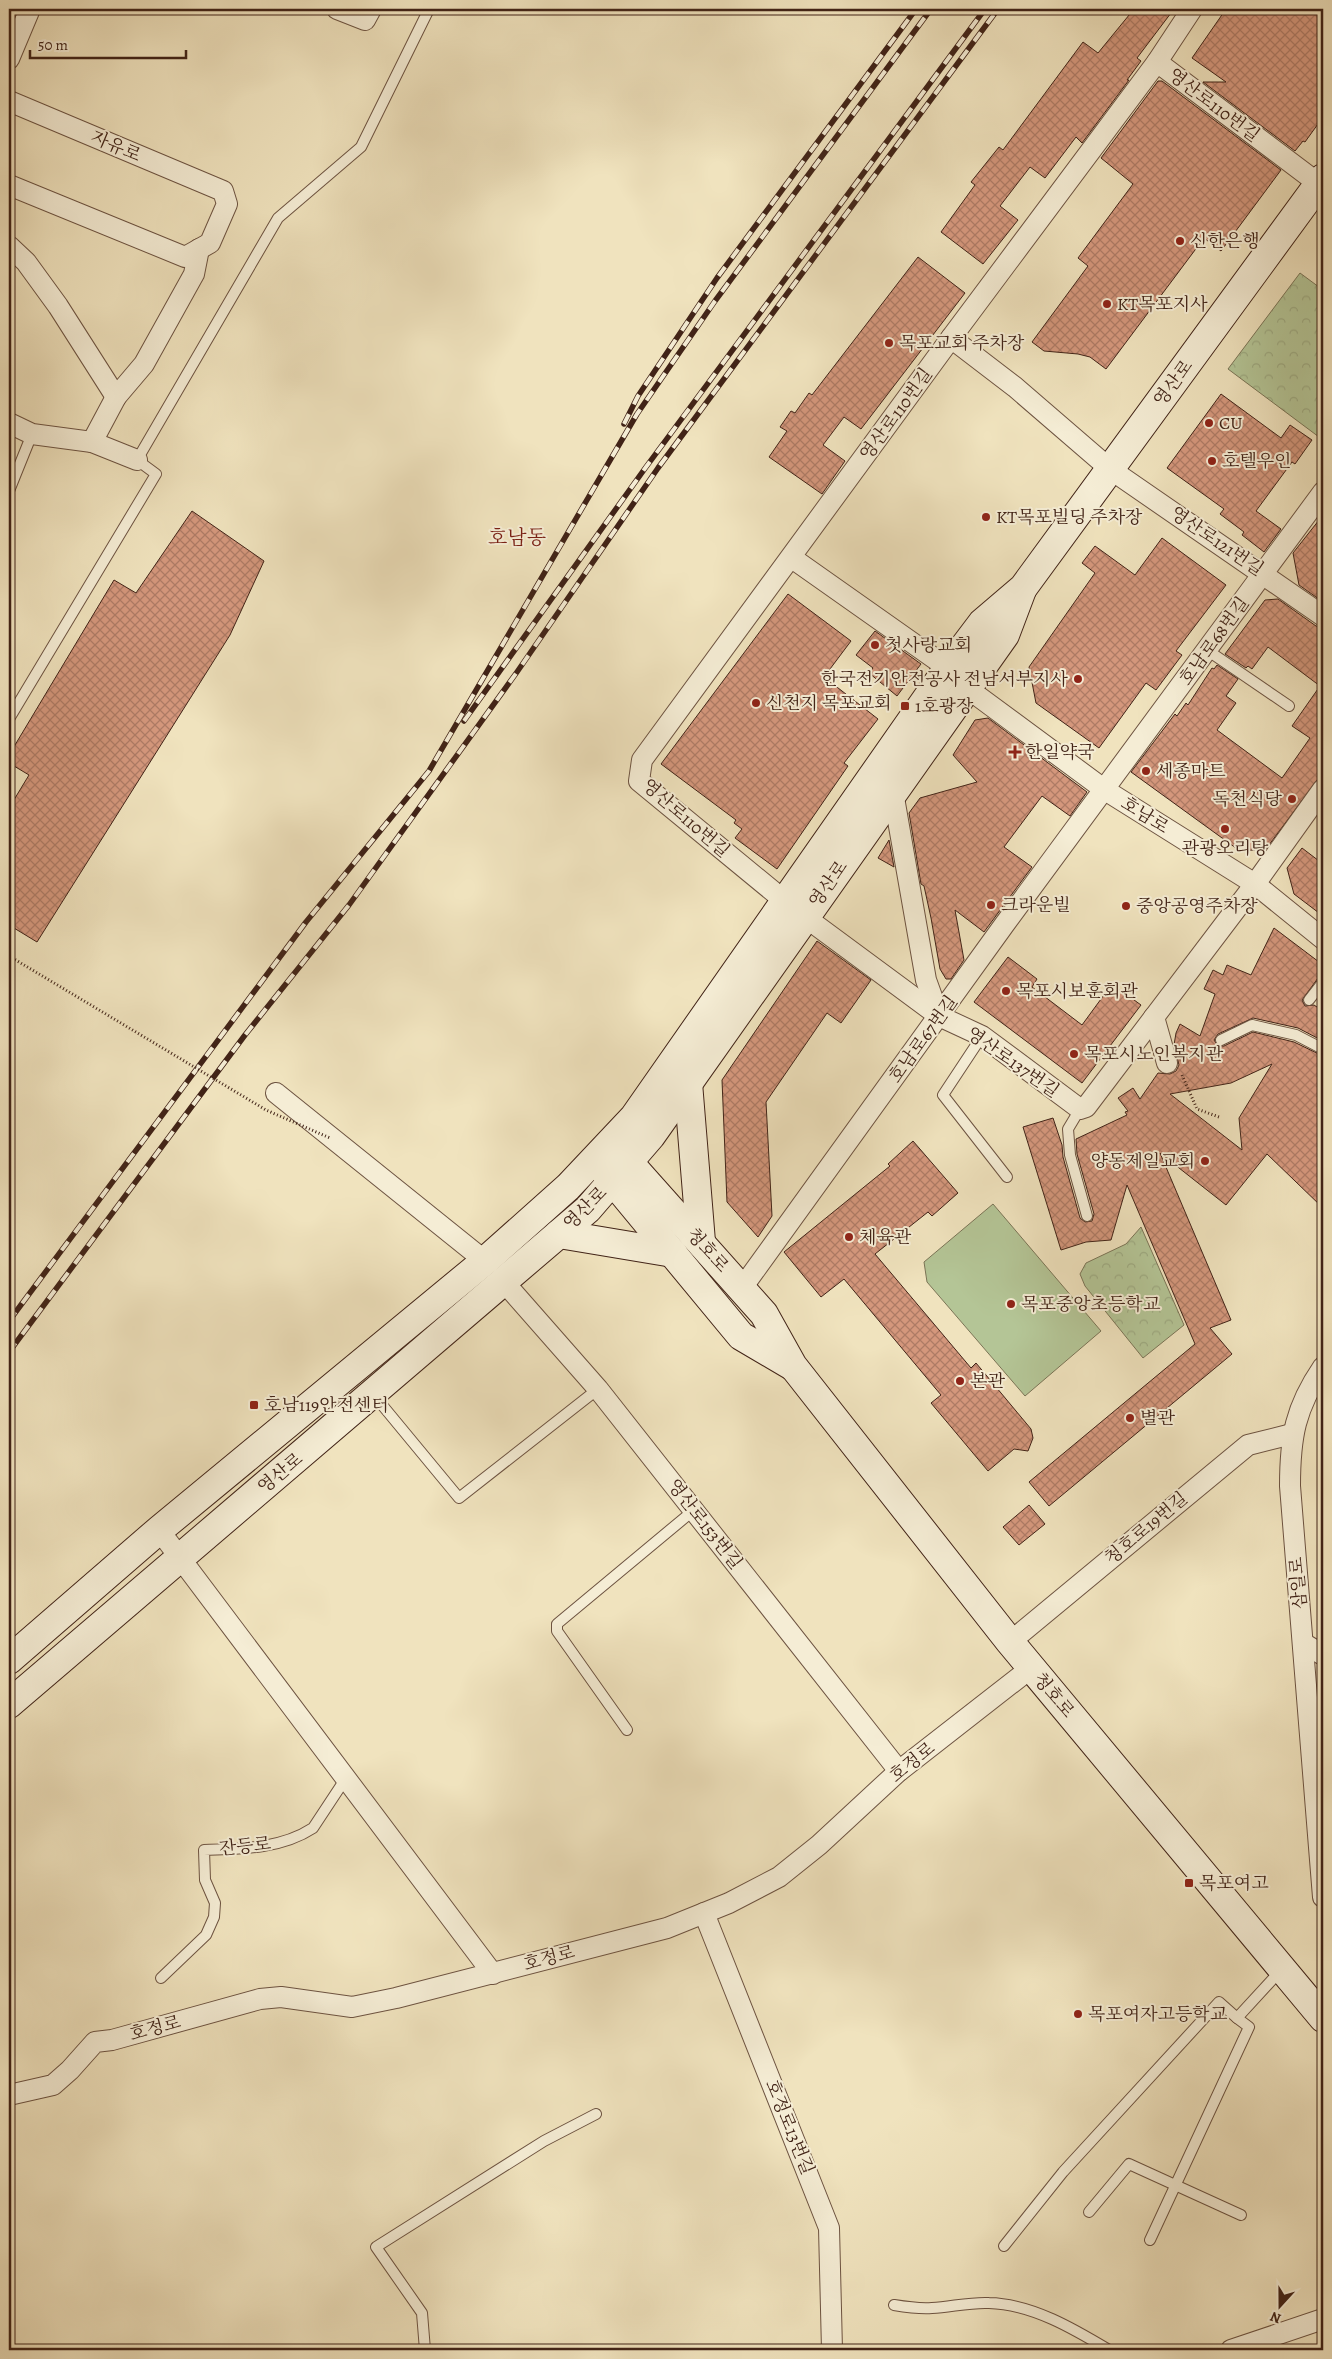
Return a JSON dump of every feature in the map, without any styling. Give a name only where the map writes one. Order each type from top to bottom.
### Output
[{"type":"street","points":[[9,59],[30,9]]},
{"type":"street","points":[[337,9],[368,14]]},
{"type":"street","points":[[1157,62],[1192,9]]},
{"type":"street","name":"영산로110번길","points":[[796,910],[638,781],[642,760],[648,750],[792,558],[951,338],[1157,62],[1321,181]]},
{"type":"street","name":"자유로","points":[[9,101],[223,191],[227,204],[210,243],[192,253]]},
{"type":"street","name":"영산로","points":[[9,1704],[588,1209],[651,1136],[688,1083],[948,668],[982,623],[1023,588],[1321,181]]},
{"type":"street","points":[[9,185],[192,253],[194,274],[144,364],[116,398],[92,442]]},
{"type":"street","points":[[9,246],[26,262],[58,306],[116,398]]},
{"type":"street","name":"영산로121번길","points":[[951,338],[1015,387],[1110,469],[1264,573],[1323,616]]},
{"type":"street","points":[[9,424],[32,434],[92,442],[137,460]]},
{"type":"street","name":"호남로68번길","points":[[1105,790],[1323,492]]},
{"type":"street","points":[[792,558],[948,668]]},
{"type":"street","name":"영산로","points":[[9,1660],[159,1530],[484,1262],[568,1187],[603,1150],[634,1117],[796,910],[894,792],[1005,635],[1023,588]]},
{"type":"street","name":"호남로","points":[[967,688],[1105,790],[1255,884],[1323,939]]},
{"type":"street","points":[[1080,1109],[1086,1107],[1255,884],[1323,789]]},
{"type":"street","name":"호남로67번길","points":[[742,1288],[1105,790]]},
{"type":"street","points":[[894,792],[926,980],[939,1016]]},
{"type":"street","name":"영산로137번길","points":[[796,910],[939,1016],[982,1036],[1080,1109]]},
{"type":"street","points":[[1154,1017],[1167,1063]]},
{"type":"street","points":[[688,1083],[701,1242]]},
{"type":"street","points":[[276,1092],[484,1262]]},
{"type":"street","name":"청호로","points":[[603,1150],[620,1171],[673,1254],[741,1336],[793,1366]]},
{"type":"street","name":"청호로","points":[[620,1171],[701,1242],[764,1314],[793,1366],[1010,1642],[1283,1967],[1323,2018]]},
{"type":"street","points":[[559,1234],[673,1254]]},
{"type":"street","name":"영산로153번길","points":[[504,1282],[598,1389],[900,1771]]},
{"type":"street","name":"삼일로","points":[[1323,1367],[1306,1393],[1292,1434],[1290,1486],[1323,1897]]},
{"type":"street","name":"청호로19번길","points":[[1010,1642],[1248,1445],[1292,1434]]},
{"type":"street","points":[[159,1530],[493,1974]]},
{"type":"street","points":[[1304,1644],[1323,1655]]},
{"type":"street","name":"호정로","points":[[9,2095],[53,2085],[70,2070],[95,2042],[112,2040],[260,1999],[281,1997],[352,2007],[493,1974],[536,1961],[667,1928],[729,1904],[779,1877],[819,1845],[900,1771],[1031,1668]]},
{"type":"street","name":"호정로13번길","points":[[704,1913],[829,2228],[832,2350]]},
{"type":"street","points":[[1231,2350],[1323,2319]]},
{"type":"lane","points":[[9,719],[156,474],[137,460],[278,218],[360,147],[429,9]]},
{"type":"lane","points":[[9,491],[32,434]]},
{"type":"lane","points":[[1207,650],[1289,706]]},
{"type":"lane","points":[[1309,1000],[1323,982]]},
{"type":"lane","points":[[1221,1040],[1252,1025],[1296,1035],[1323,1049]]},
{"type":"lane","points":[[982,1036],[943,1095],[1007,1177]]},
{"type":"lane","points":[[1080,1109],[1068,1129],[1070,1155],[1087,1216]]},
{"type":"lane","points":[[373,1394],[459,1498],[598,1389]]},
{"type":"lane","points":[[627,1730],[557,1631],[557,1624],[694,1510]]},
{"type":"lane","name":"잔등로","points":[[161,1978],[206,1935],[214,1917],[215,1903],[205,1880],[204,1850],[254,1848],[292,1839],[307,1832],[313,1828],[346,1778]]},
{"type":"lane","points":[[1237,2018],[1283,1967]]},
{"type":"lane","points":[[1004,2246],[1063,2172],[1219,2002],[1249,2027],[1150,2240]]},
{"type":"lane","points":[[425,2350],[422,2313],[376,2247],[544,2141],[596,2114]]},
{"type":"lane","points":[[1089,2212],[1129,2164],[1241,2215]]},
{"type":"lane","points":[[894,2305],[934,2308],[956,2304],[991,2303],[1016,2307],[1075,2330],[1109,2350]]},
{"type":"path","points":[[9,956],[266,1110],[330,1138]]},
{"type":"path","points":[[1167,1063],[1178,1068],[1197,1109],[1219,1117]]},
{"type":"green space","points":[[1300,273],[1323,290],[1323,440],[1228,369]]},
{"type":"green space","points":[[993,1204],[1101,1331],[1025,1396],[927,1282],[924,1262]]},
{"type":"green space","points":[[1141,1227],[1184,1325],[1143,1358],[1085,1286],[1080,1274],[1086,1263],[1126,1244]]},
{"type":"building","points":[[1134,9],[1174,9],[1137,58],[1141,61],[1127,80],[1129,80],[1082,143],[1076,137],[1045,178],[1030,167],[1000,206],[1018,220],[983,264],[941,232],[975,185],[971,182],[999,147],[1003,150],[1083,42],[1098,53]]},
{"type":"building","points":[[1226,9],[1323,9],[1323,117],[1305,142],[1303,141],[1295,151],[1203,82],[1226,82],[1192,58]]},
{"type":"building","points":[[1158,81],[1162,81],[1281,170],[1221,251],[1204,238],[1106,369],[1090,357],[1044,351],[1032,342],[1088,266],[1078,258],[1133,184],[1101,158]]},
{"type":"building","name":"목포교회 주차장","points":[[918,257],[965,293],[861,429],[844,417],[823,445],[845,461],[822,494],[769,457],[787,431],[780,427],[791,411],[795,413],[809,393],[812,395]]},
{"type":"building","points":[[1221,394],[1281,438],[1290,425],[1312,440],[1295,464],[1292,462],[1256,511],[1281,529],[1264,552],[1242,535],[1244,532],[1220,514],[1224,509],[1167,468]]},
{"type":"building","points":[[192,511],[264,561],[230,635],[37,942],[9,925],[9,808],[29,775],[9,763],[9,755],[114,580],[136,593]]},
{"type":"building","points":[[1323,515],[1323,602],[1299,585],[1293,553]]},
{"type":"building","points":[[1162,538],[1226,585],[1176,651],[1182,655],[1156,690],[1146,683],[1099,748],[1036,703],[1029,667],[1095,573],[1082,563],[1095,546],[1135,575]]},
{"type":"building","points":[[788,594],[851,641],[824,677],[878,719],[844,763],[848,766],[777,869],[735,838],[742,829],[734,823],[736,820],[661,764]]},
{"type":"building","points":[[1278,599],[1316,626],[1323,628],[1323,772],[1266,849],[1240,851],[1131,772],[1175,714],[1177,716],[1186,703],[1188,705],[1212,668],[1214,669],[1217,665],[1238,679],[1226,696],[1236,703],[1217,730],[1282,778],[1310,738],[1292,726],[1320,686],[1268,647],[1252,669],[1248,666],[1246,668],[1225,654],[1265,600]]},
{"type":"building","points":[[875,631],[921,664],[897,696],[869,673],[873,668],[856,655]]},
{"type":"building","points":[[988,718],[1087,792],[1070,816],[1042,796],[1004,847],[1032,867],[984,932],[955,910],[964,960],[951,979],[946,979],[940,969],[924,886],[921,884],[909,813],[920,798],[977,782],[953,755],[975,720]]},
{"type":"building","points":[[889,840],[894,867],[878,858]]},
{"type":"building","points":[[1302,848],[1323,864],[1323,916],[1294,894],[1287,868]]},
{"type":"building","points":[[1274,928],[1323,965],[1323,975],[1318,978],[1302,1000],[1305,1006],[1314,1005],[1323,1011],[1323,1041],[1298,1028],[1253,1018],[1218,1034],[1214,1040],[1218,1046],[1224,1046],[1253,1032],[1294,1042],[1323,1056],[1323,1208],[1267,1154],[1226,1205],[1160,1153],[1231,1320],[1210,1328],[1232,1354],[1049,1506],[1029,1482],[1195,1344],[1127,1185],[1111,1240],[1086,1242],[1061,1250],[1023,1127],[1053,1118],[1062,1145],[1063,1157],[1080,1218],[1085,1222],[1092,1221],[1094,1214],[1077,1154],[1076,1139],[1127,1115],[1125,1112],[1128,1111],[1118,1098],[1133,1088],[1140,1099],[1158,1073],[1170,1074],[1176,1071],[1179,1065],[1174,1045],[1176,1033],[1180,1024],[1200,1036],[1215,994],[1204,989],[1213,970],[1223,975],[1227,965],[1251,975]],"holes":[[[1272,1064],[1239,1118],[1242,1150],[1170,1094],[1231,1083]]]},
{"type":"building","points":[[817,941],[871,980],[841,1023],[827,1013],[766,1102],[772,1216],[758,1237],[727,1202],[722,1080]]},
{"type":"building","name":"목포시노인복지관","points":[[1008,957],[1037,979],[1032,987],[1082,1025],[1112,984],[1141,1005],[1082,1083],[974,1002]]},
{"type":"building","points":[[913,1141],[958,1193],[932,1216],[928,1212],[875,1254],[971,1368],[976,1363],[1031,1429],[1033,1438],[1028,1451],[1014,1449],[988,1471],[931,1403],[941,1395],[844,1279],[821,1297],[784,1252],[890,1166],[888,1164]]},
{"type":"building","points":[[1029,1505],[1045,1524],[1019,1545],[1003,1527]]},
{"type":"railway","points":[[624,424],[638,396],[717,278],[916,9]]},
{"type":"railway","points":[[9,1321],[306,922],[429,771],[637,414],[715,301],[931,9]]},
{"type":"railway","points":[[464,721],[646,467],[985,9]]},
{"type":"railway","points":[[9,1352],[245,1035],[349,905],[517,672],[658,468],[998,9]]},
{"type":"place","name":"신한은행","points":[[1180,241]]},
{"type":"place","name":"KT목포지사","points":[[1107,304]]},
{"type":"place","name":"목포교회 주차장","points":[[889,343]]},
{"type":"place","name":"CU","points":[[1209,423]]},
{"type":"place","name":"호텔우인","points":[[1212,461]]},
{"type":"place","name":"KT목포빌딩 주차장","points":[[986,517]]},
{"type":"place","name":"첫사랑교회","points":[[875,645]]},
{"type":"place","name":"한국전기안전공사 전남서부지사","points":[[1078,679]]},
{"type":"place","name":"신천지 목포교회","points":[[756,703]]},
{"type":"place","name":"1호광장","points":[[905,706]]},
{"type":"place","name":"한일약국","points":[[1015,752]]},
{"type":"place","name":"세종마트","points":[[1146,771]]},
{"type":"place","name":"독천식당","points":[[1292,799]]},
{"type":"place","name":"관광오리탕","points":[[1225,829]]},
{"type":"place","name":"크라운빌","points":[[991,905]]},
{"type":"place","name":"중앙공영주차장","points":[[1126,906]]},
{"type":"place","name":"목포시보훈회관","points":[[1006,991]]},
{"type":"place","name":"목포시노인복지관","points":[[1074,1054]]},
{"type":"place","name":"양동제일교회","points":[[1205,1161]]},
{"type":"place","name":"체육관","points":[[849,1237]]},
{"type":"place","name":"목포중앙초등학교","points":[[1011,1304]]},
{"type":"place","name":"본관","points":[[960,1381]]},
{"type":"place","name":"호남119안전센터","points":[[254,1405]]},
{"type":"place","name":"별관","points":[[1130,1418]]},
{"type":"place","name":"목포여고","points":[[1189,1883]]},
{"type":"place","name":"목포여자고등학교","points":[[1078,2014]]},
{"type":"district","name":"호남동","points":[[517,537]]}]
